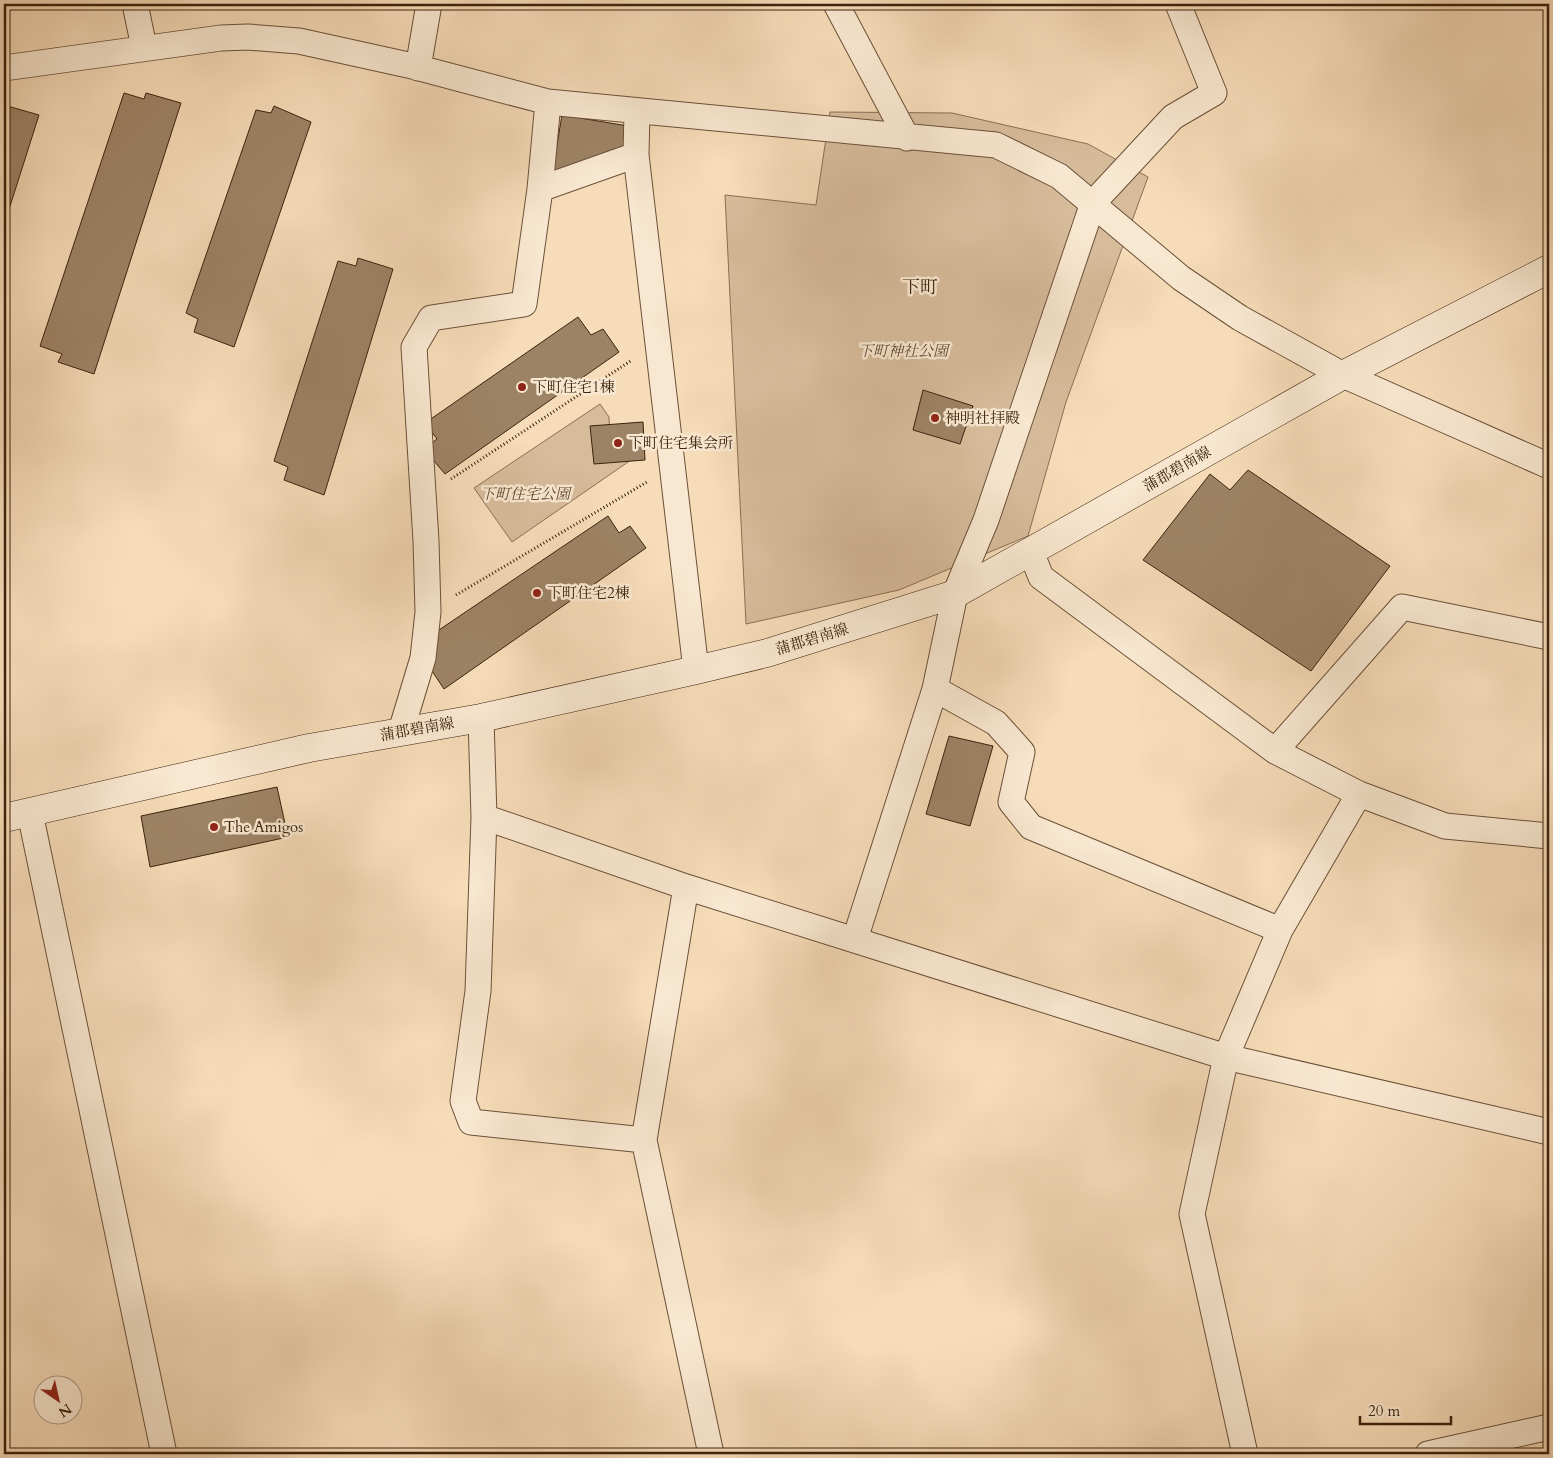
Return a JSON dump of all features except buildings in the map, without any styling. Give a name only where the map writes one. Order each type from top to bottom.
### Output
[{"type":"main road","name":"蒲郡碧南線","points":[[17,815],[308,748],[481,718],[696,670],[767,653],[955,594],[1343,375],[1549,269]]},
{"type":"street","points":[[135,4],[144,46]]},
{"type":"street","points":[[418,68],[429,4]]},
{"type":"street","points":[[836,4],[907,138]]},
{"type":"street","points":[[855,939],[935,689],[955,594],[986,520],[1093,203],[1173,117],[1214,93],[1178,4]]},
{"type":"street","points":[[4,68],[144,46],[221,38],[291,40],[418,68],[548,102],[907,138],[957,140],[996,145],[1058,176],[1093,203],[1181,278],[1240,318],[1343,375],[1549,466]]},
{"type":"street","points":[[401,731],[423,658],[428,612],[426,541],[414,347],[431,318],[524,304],[540,189],[548,102]]},
{"type":"street","points":[[637,111],[636,155],[696,670]]},
{"type":"street","points":[[540,189],[636,155]]},
{"type":"street","points":[[1031,552],[1041,577],[1276,751],[1359,794],[1446,826],[1549,836]]},
{"type":"street","points":[[1276,751],[1402,607],[1549,637]]},
{"type":"street","points":[[935,689],[996,723],[1022,752],[1011,802],[1031,826],[1280,930]]},
{"type":"street","points":[[481,718],[484,817],[478,991],[463,1101],[471,1122],[644,1140]]},
{"type":"street","points":[[1245,1454],[1192,1214],[1226,1057],[1280,930],[1359,794]]},
{"type":"street","points":[[17,815],[164,1454]]},
{"type":"street","points":[[484,817],[686,887],[1226,1057],[1549,1132]]},
{"type":"street","points":[[686,887],[644,1140],[711,1454]]},
{"type":"street","points":[[1428,1454],[1549,1427]]},
{"type":"path","points":[[422,498],[658,344]]},
{"type":"path","points":[[428,612],[671,468]]},
{"type":"green space","name":"下町神社公園","points":[[830,112],[952,113],[1088,144],[1148,177],[1066,402],[1028,536],[899,590],[746,624],[725,195],[816,205]]},
{"type":"green space","name":"下町住宅公園","points":[[600,404],[609,417],[611,456],[631,460],[512,542],[474,488]]},
{"type":"place","name":"下町住宅1棟","points":[[522,387]]},
{"type":"place","name":"神明社拝殿","points":[[935,418]]},
{"type":"place","name":"下町住宅集会所","points":[[618,443]]},
{"type":"place","name":"下町住宅2棟","points":[[537,593]]},
{"type":"place","name":"The Amigos","points":[[214,827]]},
{"type":"district","name":"下町","points":[[920,287]]}]
